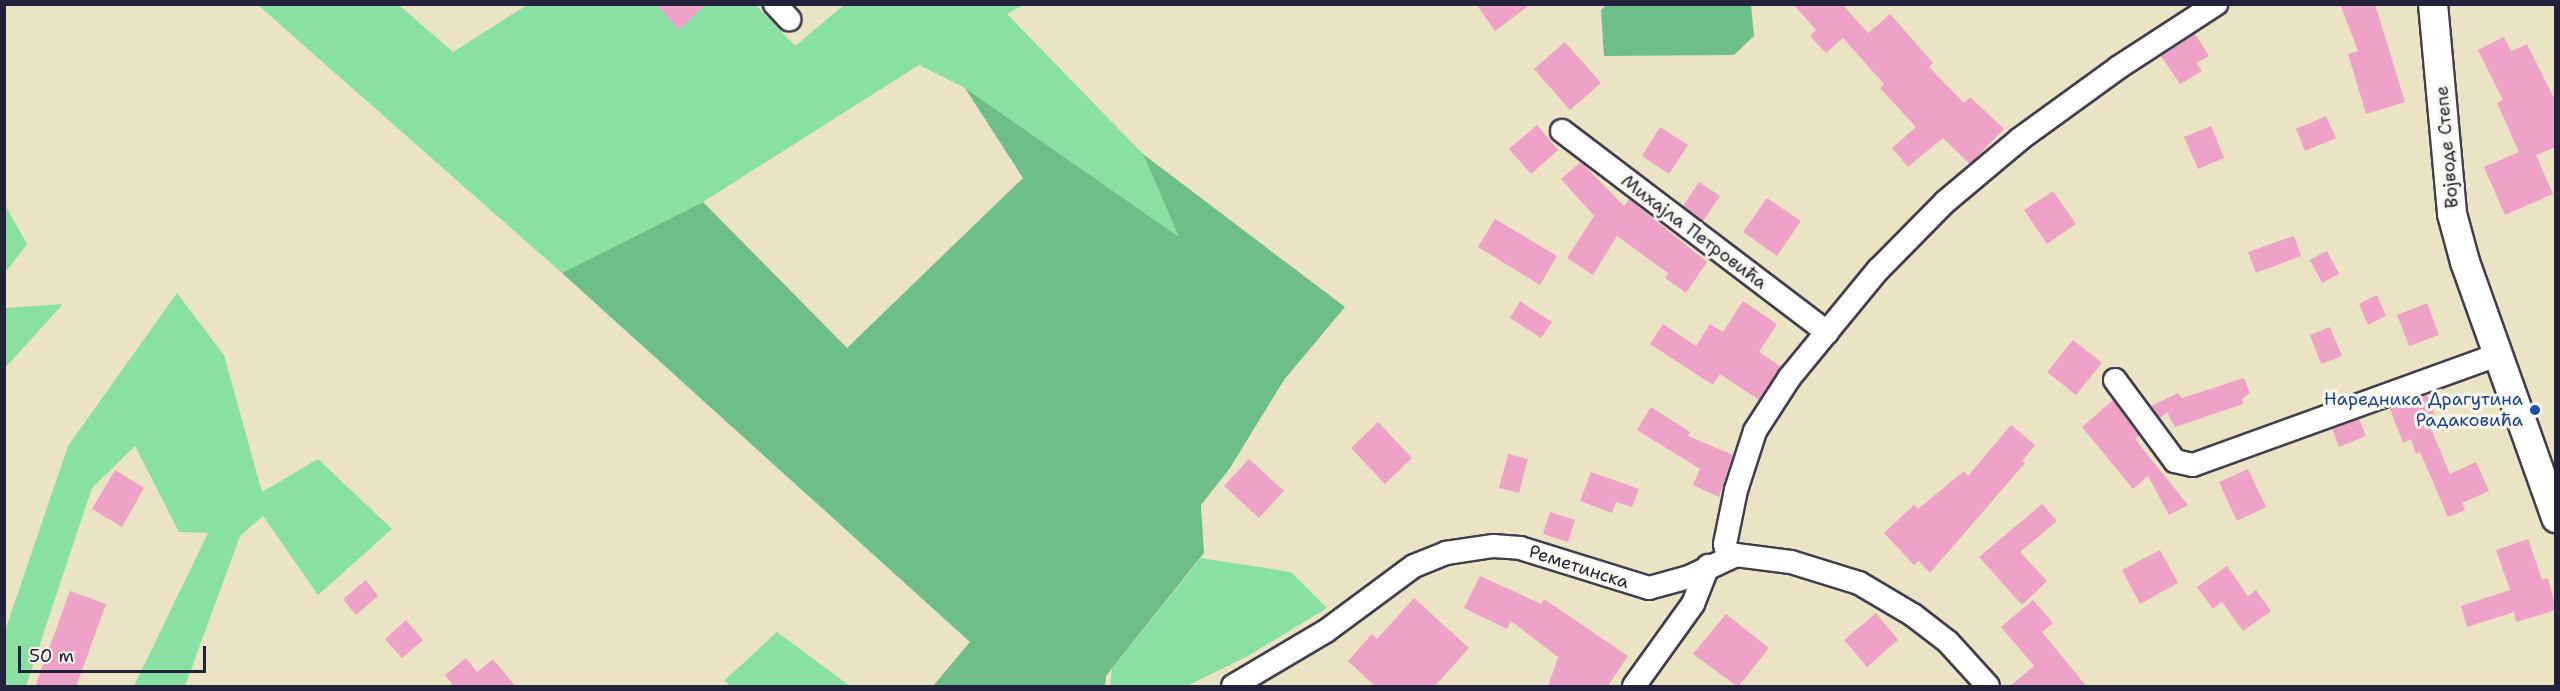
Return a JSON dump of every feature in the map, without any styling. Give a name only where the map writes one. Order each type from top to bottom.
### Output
[{"type":"street","points":[[1634,687],[1693,604],[1718,562],[1725,544],[1736,490],[1755,431],[1790,377],[1827,332],[1916,232],[2020,139],[2119,67],[2216,4]]},
{"type":"street","name":"Војводе Степе","points":[[2433,4],[2452,214],[2465,262],[2556,518]]},
{"type":"street","name":"Михајла Петровића","points":[[1562,131],[1827,332]]},
{"type":"street","points":[[2115,380],[2175,461],[2193,465],[2499,354]]},
{"type":"street","name":"Реметинска","points":[[1233,687],[1326,631],[1414,566],[1446,553],[1493,546],[1520,548],[1649,588],[1689,577],[1718,562],[1772,557],[1859,583],[1935,630],[1988,687]]},
{"type":"green space","points":[[1607,4],[1751,5],[1754,36],[1734,55],[1604,56],[1601,10]]},
{"type":"green space","points":[[258,5],[399,5],[453,52],[527,5],[756,5],[795,46],[844,5],[1023,5],[1007,14],[1143,154],[1180,238],[965,88],[919,65],[703,202],[562,273]]},
{"type":"green space","points":[[965,88],[1179,237],[1143,154],[1345,307],[1284,380],[1230,468],[1201,505],[1204,553],[1106,676],[1105,686],[933,686],[970,642],[562,273],[703,202],[847,348],[1023,178]]},
{"type":"green space","points":[[5,205],[27,244],[4,273]]},
{"type":"green space","points":[[177,293],[224,355],[262,492],[318,459],[392,529],[318,595],[263,516],[240,536],[185,686],[134,686],[208,533],[179,532],[135,446],[92,488],[26,686],[5,686],[5,631],[68,446]]},
{"type":"green space","points":[[63,304],[5,368],[5,308]]},
{"type":"green space","points":[[1201,558],[1291,572],[1327,608],[1248,656],[1187,686],[1110,686],[1112,669]]},
{"type":"green space","points":[[777,632],[850,686],[731,686],[724,681]]},
{"type":"building","points":[[656,4],[706,4],[679,30]]},
{"type":"building","points":[[1476,4],[1531,4],[1495,31]]},
{"type":"building","points":[[1793,4],[1842,4],[1868,33],[1890,14],[1933,63],[1929,67],[1964,103],[1970,97],[2004,129],[1970,164],[1943,138],[1908,167],[1892,148],[1916,127],[1880,88],[1884,84],[1843,38],[1826,53],[1810,36],[1816,30]]},
{"type":"building","points":[[2340,4],[2375,4],[2405,102],[2366,114],[2348,54],[2358,51]]},
{"type":"building","points":[[2195,34],[2209,56],[2196,63],[2202,71],[2180,84],[2161,56]]},
{"type":"building","points":[[2504,37],[2511,51],[2527,44],[2556,102],[2556,147],[2536,155],[2553,194],[2505,215],[2484,167],[2519,152],[2497,103],[2503,100],[2478,50]]},
{"type":"building","points":[[1565,42],[1601,83],[1570,110],[1534,69]]},
{"type":"building","points":[[2326,116],[2336,138],[2305,151],[2296,129]]},
{"type":"building","points":[[1537,125],[1558,150],[1531,174],[1509,149]]},
{"type":"building","points":[[2211,126],[2224,158],[2198,169],[2184,137]]},
{"type":"building","points":[[1660,127],[1688,145],[1669,174],[1642,156]]},
{"type":"building","points":[[1581,162],[1624,206],[1629,199],[1707,262],[1686,293],[1665,278],[1668,273],[1617,236],[1593,275],[1567,258],[1594,216],[1561,179]]},
{"type":"building","points":[[1699,182],[1720,196],[1703,221],[1683,206]]},
{"type":"building","points":[[2053,191],[2076,224],[2047,244],[2024,210]]},
{"type":"building","points":[[1767,198],[1801,221],[1777,256],[1743,232]]},
{"type":"building","points":[[1495,219],[1557,256],[1540,285],[1478,247]]},
{"type":"building","points":[[2294,236],[2301,256],[2256,273],[2248,252]]},
{"type":"building","points":[[2327,251],[2339,274],[2322,283],[2310,260]]},
{"type":"building","points":[[2377,295],[2386,316],[2368,325],[2359,304]]},
{"type":"building","points":[[1520,301],[1552,322],[1541,338],[1510,318]]},
{"type":"building","points":[[1743,301],[1777,324],[1759,352],[1781,367],[1759,400],[1720,374],[1713,385],[1650,344],[1663,324],[1696,346],[1710,324],[1723,332]]},
{"type":"building","points":[[2427,303],[2439,335],[2409,346],[2397,315]]},
{"type":"building","points":[[2330,327],[2342,356],[2321,364],[2310,335]]},
{"type":"building","points":[[2073,340],[2102,363],[2076,395],[2047,372]]},
{"type":"building","points":[[2244,378],[2250,393],[2242,399],[2243,404],[2175,427],[2167,412],[2160,418],[2151,406],[2178,393],[2182,398]]},
{"type":"building","points":[[2427,395],[2440,427],[2432,431],[2450,474],[2476,462],[2489,491],[2462,503],[2465,510],[2448,517],[2420,452],[2416,454],[2411,439],[2403,443],[2390,409]]},
{"type":"building","points":[[2113,400],[2139,436],[2135,439],[2188,505],[2169,515],[2148,476],[2133,489],[2082,427]]},
{"type":"building","points":[[1651,407],[1690,432],[1688,436],[1733,455],[1719,497],[1693,485],[1700,469],[1637,430]]},
{"type":"building","points":[[2359,419],[2366,436],[2339,447],[2332,429]]},
{"type":"building","points":[[1378,422],[1412,458],[1385,484],[1351,448]]},
{"type":"building","points":[[2011,425],[2035,445],[2022,461],[2025,463],[1930,573],[1919,561],[1914,565],[1884,533],[1914,505],[1918,509],[1964,471],[1968,476]]},
{"type":"building","points":[[1508,454],[1528,459],[1519,493],[1499,488]]},
{"type":"building","points":[[1249,459],[1284,491],[1259,518],[1224,486]]},
{"type":"building","points":[[2248,469],[2266,507],[2237,521],[2219,482]]},
{"type":"building","points":[[115,470],[144,488],[122,527],[92,509]]},
{"type":"building","points":[[1591,472],[1639,489],[1632,507],[1616,502],[1612,513],[1580,501]]},
{"type":"building","points":[[2042,504],[2057,521],[2020,552],[2047,581],[2022,605],[1979,557]]},
{"type":"building","points":[[1550,512],[1575,520],[1568,542],[1543,534]]},
{"type":"building","points":[[2528,539],[2542,580],[2548,578],[2556,610],[2516,622],[2514,612],[2467,627],[2461,606],[2510,590],[2496,550]]},
{"type":"building","points":[[2160,550],[2178,583],[2140,604],[2122,570]]},
{"type":"building","points":[[2227,566],[2248,596],[2256,590],[2271,611],[2243,631],[2222,602],[2213,609],[2197,587]]},
{"type":"building","points":[[1480,576],[1541,604],[1544,599],[1628,656],[1607,687],[1548,687],[1558,657],[1511,621],[1507,629],[1464,608]]},
{"type":"building","points":[[366,580],[378,596],[356,615],[343,599]]},
{"type":"building","points":[[70,591],[106,604],[76,687],[35,687]]},
{"type":"building","points":[[1414,598],[1469,648],[1434,687],[1376,687],[1348,661],[1372,634],[1377,639]]},
{"type":"building","points":[[2033,600],[2053,623],[2042,632],[2087,687],[2009,687],[2034,666],[2001,627]]},
{"type":"building","points":[[1876,613],[1898,640],[1867,667],[1844,640]]},
{"type":"building","points":[[1726,614],[1769,648],[1738,687],[1693,654]]},
{"type":"building","points":[[406,620],[423,640],[402,658],[385,639]]},
{"type":"building","points":[[466,658],[477,672],[493,659],[516,687],[454,687],[445,675]]},
{"type":"place","name":"Наредника Драгутина Радаковића","points":[[2535,410]]}]
